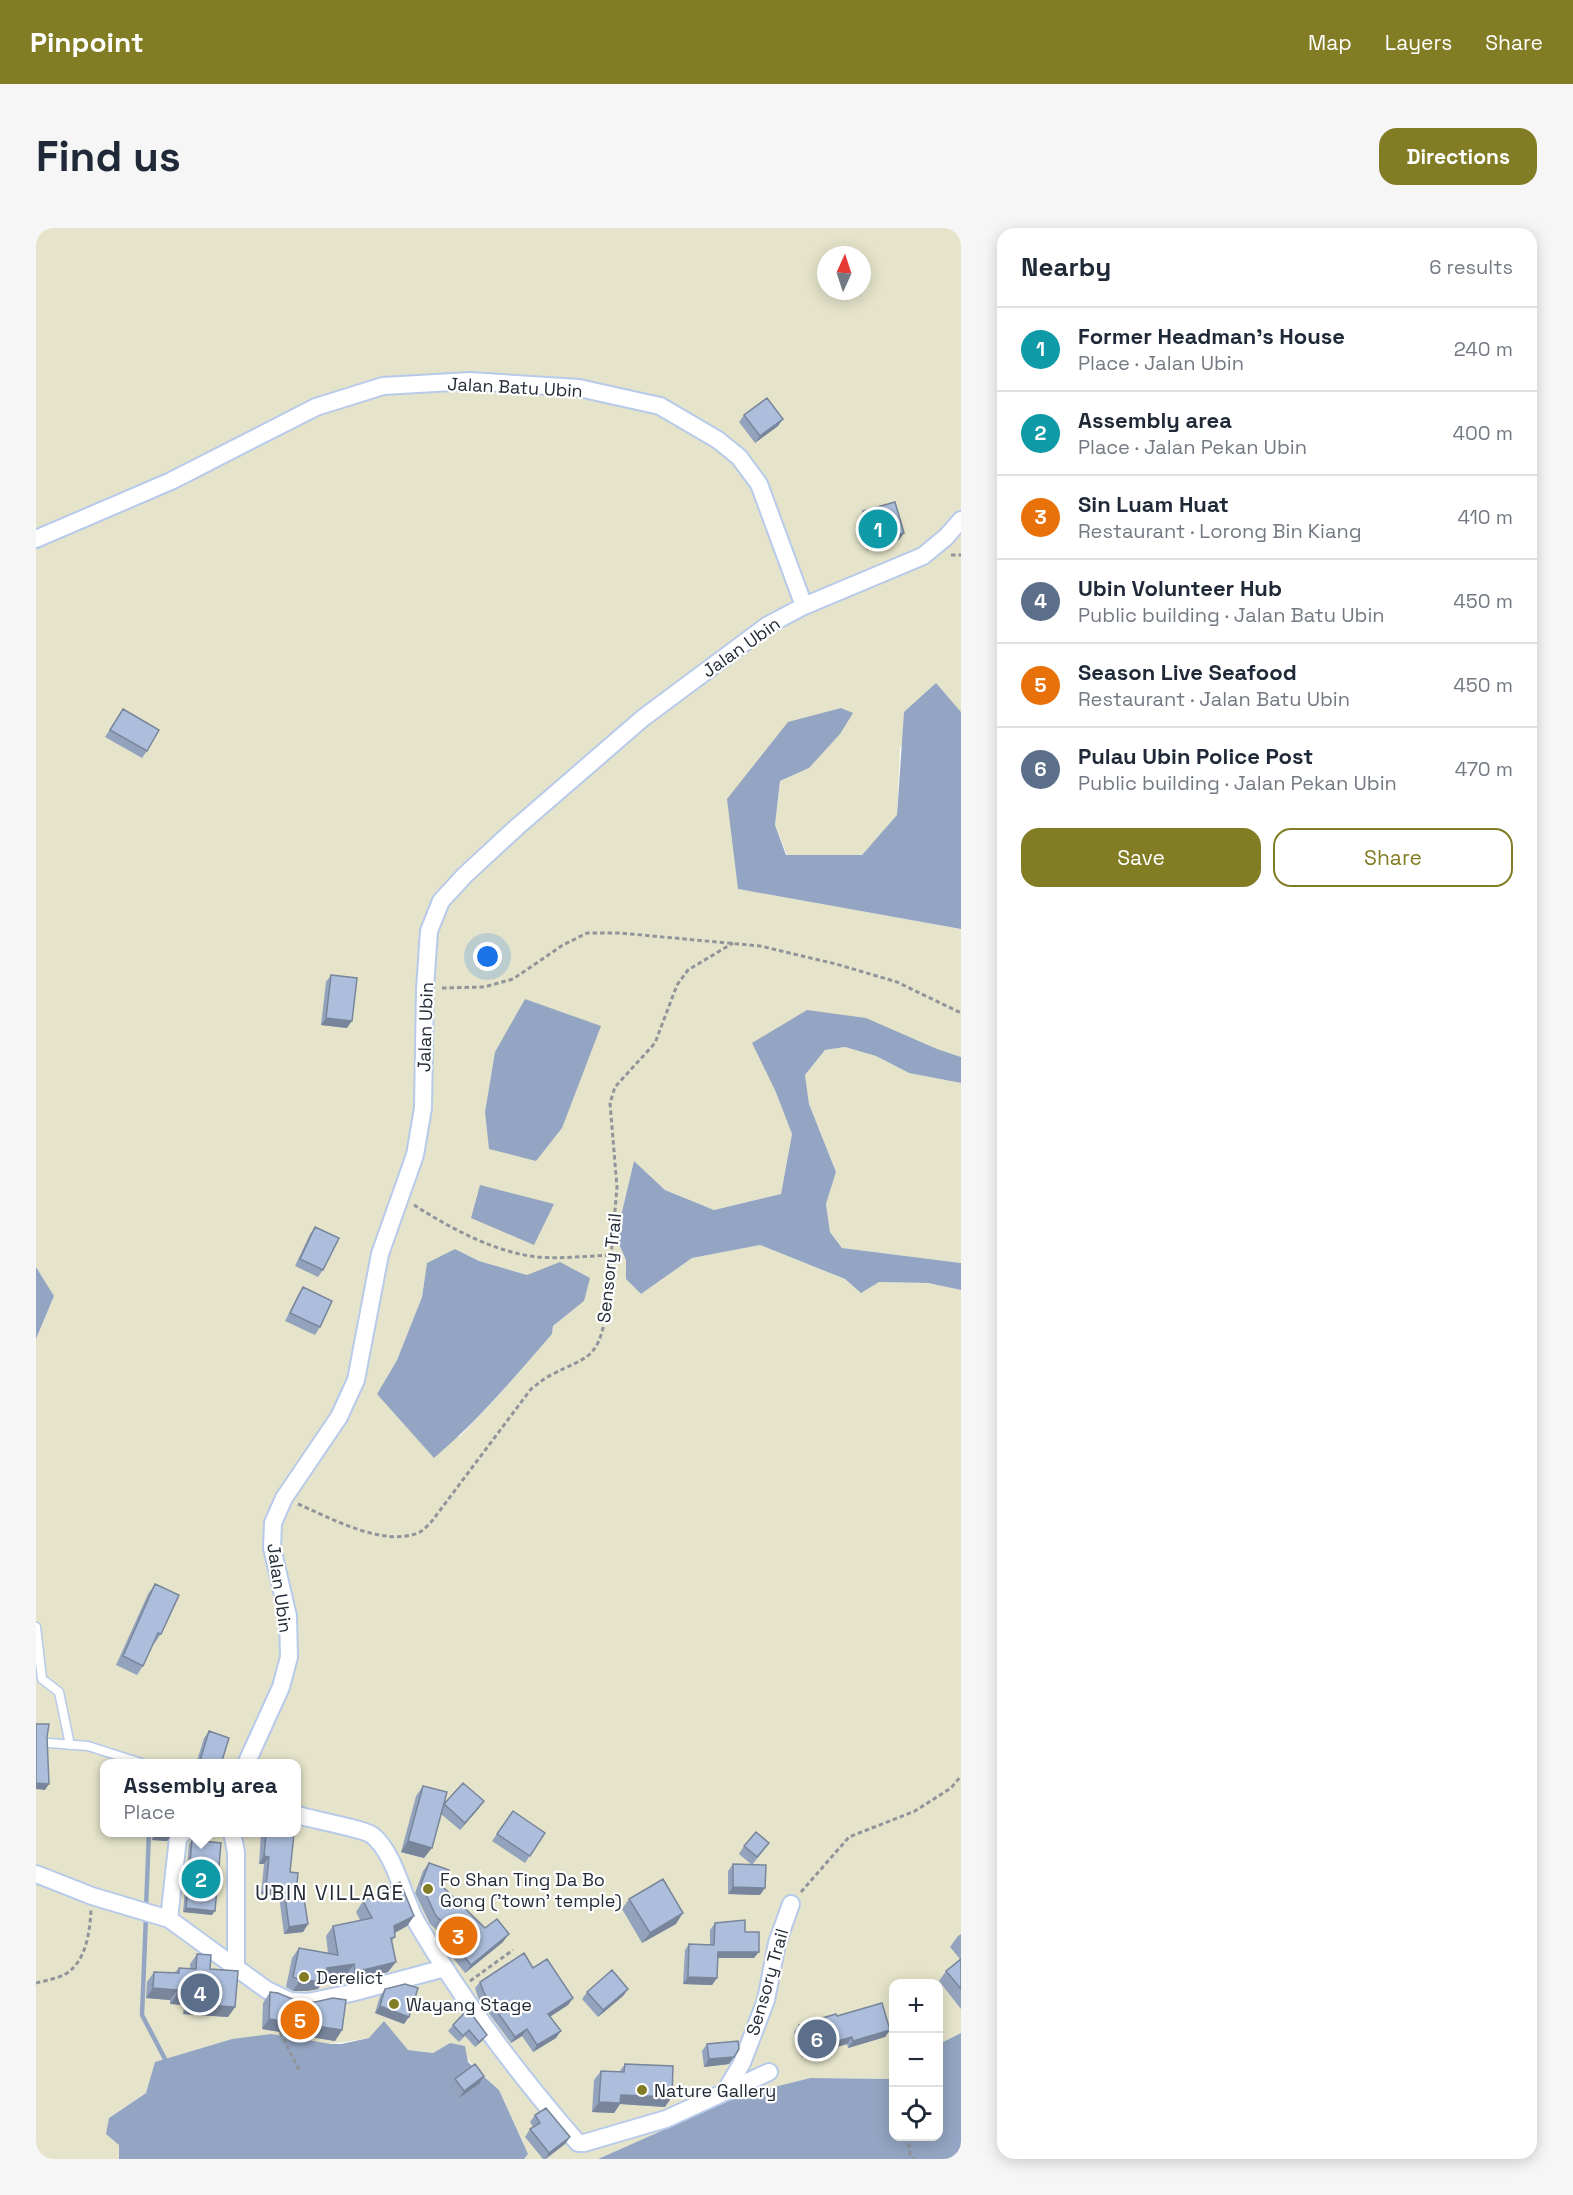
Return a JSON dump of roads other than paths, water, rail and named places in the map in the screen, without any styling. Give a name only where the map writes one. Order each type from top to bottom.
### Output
[{"type":"street","name":"Jalan Batu Ubin","points":[[36,539],[171,481],[316,407],[383,386],[470,381],[579,388],[660,406],[718,440],[739,458],[759,484],[804,606]]},
{"type":"street","name":"Jalan Ubin","points":[[248,1759],[281,1687],[289,1657],[288,1616],[272,1548],[273,1523],[284,1498],[339,1417],[356,1380],[380,1254],[415,1155],[423,1108],[425,989],[429,931],[441,901],[465,875],[644,718],[768,625],[804,606],[922,556],[946,537],[961,520]]},
{"type":"street","points":[[301,1816],[370,1834],[384,1850],[416,1922],[445,1968],[494,2041],[578,2143],[666,2119],[769,2072]]},
{"type":"street","points":[[169,1919],[179,1837]]},
{"type":"street","points":[[233,1837],[236,1852],[237,1970]]},
{"type":"street","points":[[36,1874],[92,1896],[169,1919],[237,1970],[267,1990],[290,2001],[308,2002],[445,1968]]},
{"type":"street","name":"Sensory Trail","points":[[726,2090],[742,2063],[766,2000],[777,1942],[791,1904]]},
{"type":"lane","points":[[36,1627],[42,1679],[59,1692],[70,1745]]},
{"type":"lane","points":[[49,1743],[88,1746],[128,1759]]},
{"type":"water","points":[[936,683],[961,712],[961,929],[738,889],[727,799],[788,722],[841,708],[853,713],[840,734],[809,768],[780,781],[775,825],[786,855],[862,855],[897,815],[904,712]]},
{"type":"water","points":[[525,999],[601,1026],[562,1128],[536,1161],[489,1149],[485,1112],[495,1052]]},
{"type":"water","points":[[807,1010],[866,1018],[961,1057],[961,1083],[909,1073],[876,1056],[845,1047],[825,1050],[805,1075],[809,1104],[836,1172],[826,1204],[830,1232],[842,1248],[961,1263],[961,1290],[928,1283],[879,1282],[861,1293],[845,1279],[760,1245],[692,1258],[641,1294],[626,1279],[626,1260],[616,1237],[634,1161],[665,1190],[714,1210],[781,1194],[792,1134],[775,1090],[752,1043]]},
{"type":"water","points":[[480,1185],[554,1204],[534,1245],[471,1218]]},
{"type":"water","points":[[455,1249],[479,1261],[527,1275],[560,1262],[590,1278],[584,1301],[553,1326],[552,1334],[510,1383],[466,1429],[434,1458],[377,1394],[397,1360],[422,1297],[427,1263]]},
{"type":"water","points":[[36,1267],[54,1296],[36,1339]]},
{"type":"water","points":[[384,2021],[408,2050],[433,2053],[450,2043],[465,2046],[468,2062],[499,2090],[528,2154],[524,2159],[119,2159],[119,2145],[106,2134],[109,2118],[146,2093],[155,2062],[232,2039],[271,2034],[341,2044],[369,2038]]},
{"type":"water","points":[[961,2033],[961,2159],[598,2159],[742,2095],[810,2078],[889,2079],[889,2141],[943,2141],[943,2042]]},
{"type":"waterway","points":[[146,1908],[149,1837]]},
{"type":"waterway","points":[[146,1916],[142,2015],[165,2059]]},
{"type":"place","name":"Former Headman's House","points":[[878,529]]},
{"type":"place","name":"Assembly area","points":[[201,1879]]},
{"type":"place","name":"Fo Shan Ting Da Bo Gong ('town' temple)","points":[[428,1889]]},
{"type":"place","name":"Sin Luam Huat","points":[[458,1936]]},
{"type":"place","name":"Derelict","points":[[304,1977]]},
{"type":"place","name":"Ubin Volunteer Hub","points":[[200,1993]]},
{"type":"place","name":"Wayang Stage","points":[[394,2004]]},
{"type":"place","name":"Season Live Seafood","points":[[300,2020]]},
{"type":"place","name":"Pulau Ubin Police Post","points":[[817,2039]]},
{"type":"place","name":"Nature Gallery","points":[[642,2090]]},
{"type":"district","name":"UBIN VILLAGE","points":[[330,1892]]}]
